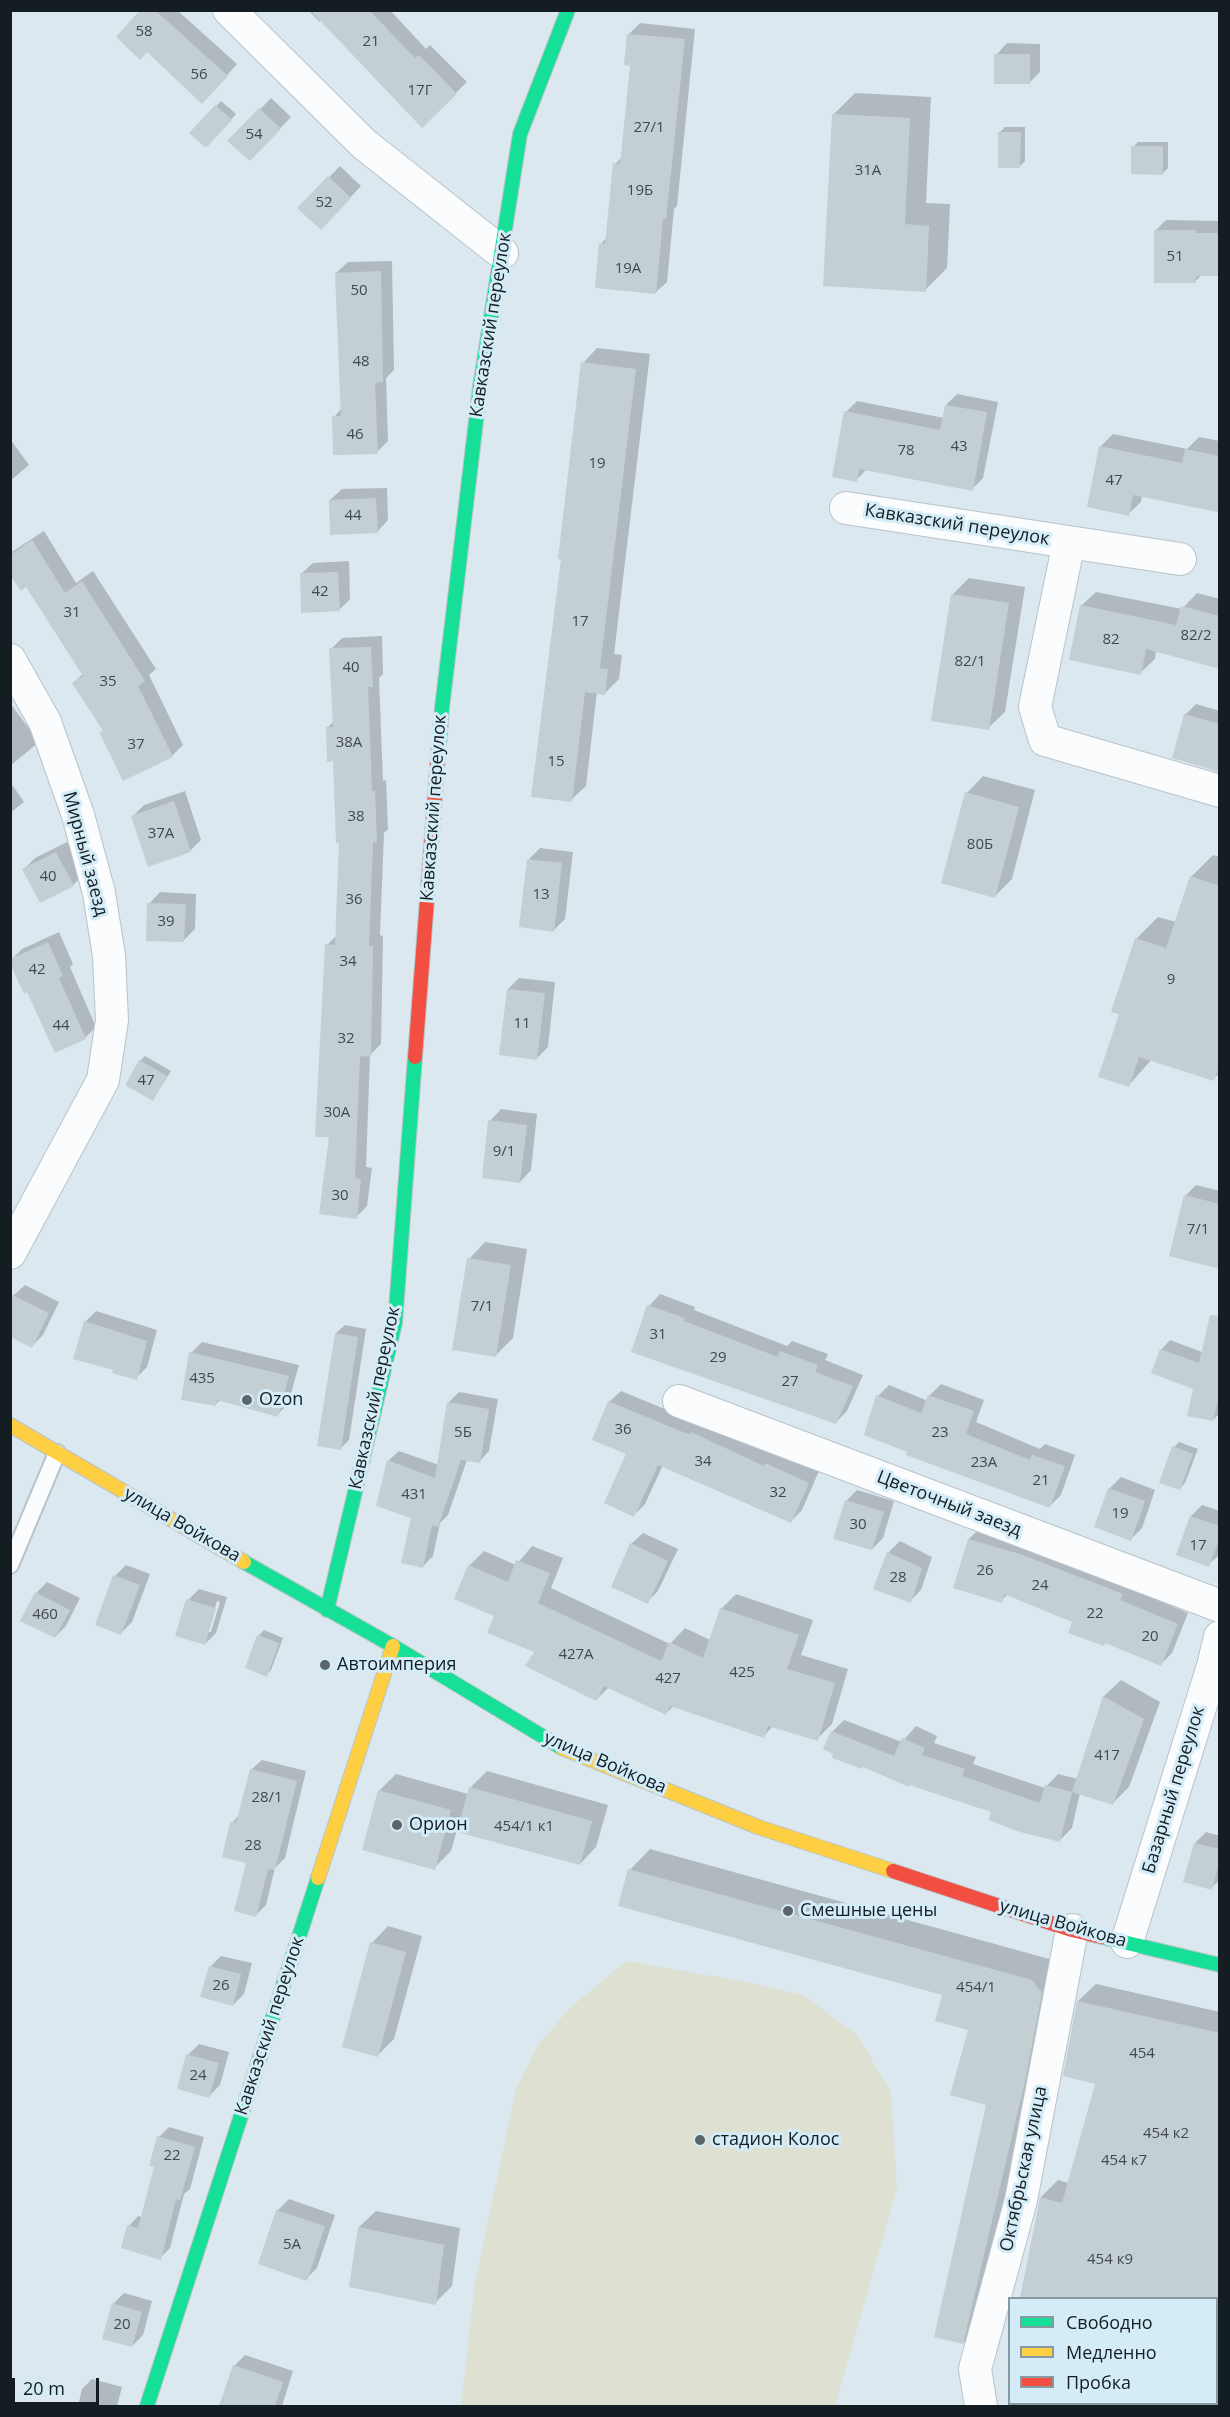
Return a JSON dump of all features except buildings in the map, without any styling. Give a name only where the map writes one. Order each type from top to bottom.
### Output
[{"type":"street","points":[[229,10],[364,144],[502,252]]},
{"type":"street","name":"Кавказский переулок","points":[[327,1610],[395,1323],[442,708],[480,387],[520,134],[568,10]]},
{"type":"street","name":"Кавказский переулок","points":[[846,508],[1180,559]]},
{"type":"street","name":"Кавказский переулок","points":[[1069,542],[1035,707],[1046,740],[1220,791]]},
{"type":"street","name":"Мирный заезд","points":[[10,660],[45,722],[78,815],[99,893],[109,956],[112,1020],[103,1080],[10,1253]]},
{"type":"street","name":"Цветочный заезд","points":[[679,1401],[1220,1606]]},
{"type":"street","name":"улица Войкова","points":[[10,1425],[327,1610],[393,1646],[555,1745],[758,1827],[1072,1930],[1220,1965]]},
{"type":"street","name":"Базарный переулок","points":[[1126,1942],[1213,1666],[1220,1637]]},
{"type":"street","name":"Кавказский переулок","points":[[147,2406],[393,1646]]},
{"type":"street","name":"Октябрьская улица","points":[[981,2406],[975,2369],[1021,2200],[1072,1930]]},
{"type":"lane","points":[[10,1565],[57,1453]]},
{"type":"shaded area","name":"стадион Колос","points":[[626,1961],[747,1982],[803,1995],[857,2035],[891,2092],[897,2188],[835,2406],[461,2406],[475,2283],[516,2089],[538,2045],[570,2008]]},
{"type":"traffic: fast","points":[[438,756],[480,387],[520,134],[568,10]]},
{"type":"traffic: fast","points":[[327,1610],[395,1323],[415,1057]]},
{"type":"traffic: fast","points":[[244,1562],[393,1646],[562,1748]]},
{"type":"traffic: fast","points":[[147,2406],[318,1878]]},
{"type":"traffic: fast","points":[[1102,1937],[1220,1965]]},
{"type":"traffic: slow","points":[[10,1425],[244,1562]]},
{"type":"traffic: slow","points":[[318,1878],[393,1646]]},
{"type":"traffic: slow","points":[[562,1748],[758,1827],[893,1871]]},
{"type":"traffic: jam","points":[[415,1057],[438,756]]},
{"type":"traffic: jam","points":[[893,1871],[1072,1930],[1102,1937]]},
{"type":"place","name":"Ozon","points":[[247,1400]]},
{"type":"place","name":"Автоимперия","points":[[325,1665]]},
{"type":"place","name":"Орион","points":[[397,1825]]},
{"type":"place","name":"Смешные цены","points":[[788,1911]]},
{"type":"place","name":"стадион Колос","points":[[700,2140]]}]
